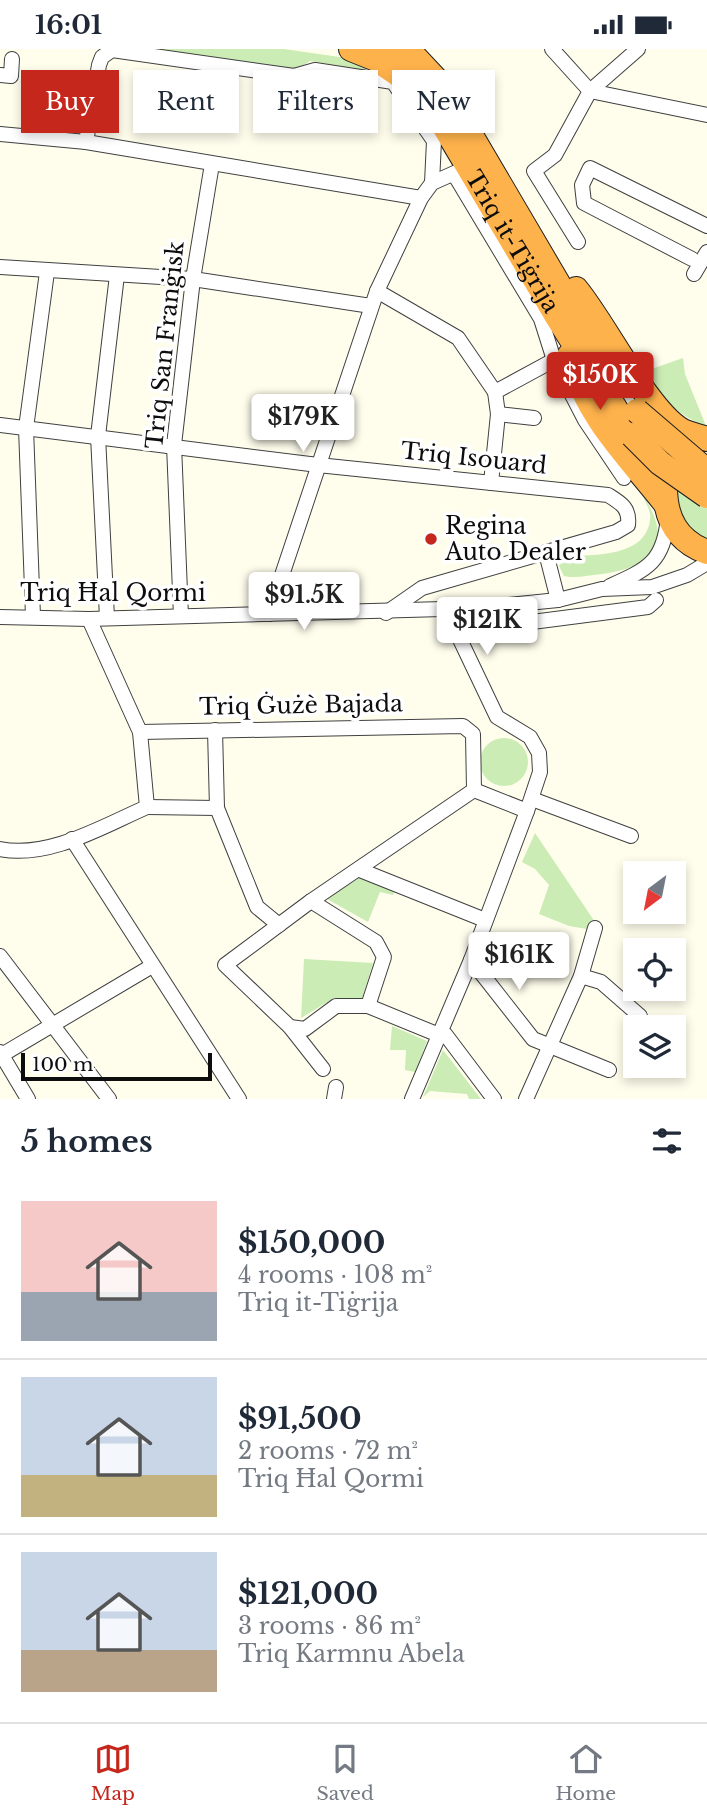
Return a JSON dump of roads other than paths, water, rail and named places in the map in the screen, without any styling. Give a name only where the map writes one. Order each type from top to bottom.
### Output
[{"type":"highway","points":[[351,49],[396,70]]},
{"type":"highway","name":"Triq it-Tiġrija","points":[[391,49],[413,70]]},
{"type":"highway","name":"Triq it-Tiġrija","points":[[408,49],[421,70]]},
{"type":"highway","points":[[417,49],[425,70]]},
{"type":"highway","name":"Triq it-Tiġrija","points":[[448,133],[461,170],[632,435],[660,463],[707,496]]},
{"type":"highway","name":"Triq it-Tiġrija","points":[[462,133],[539,246],[598,352],[637,411],[707,471]]},
{"type":"highway","points":[[539,246],[596,313],[658,410],[681,430],[707,439]]},
{"type":"highway","points":[[555,316],[576,377],[591,409],[620,452],[666,510],[681,536],[707,552]]},
{"type":"highway","points":[[666,510],[665,487],[673,466],[688,449],[707,439]]},
{"type":"street","points":[[552,49],[590,90],[707,115]]},
{"type":"street","points":[[579,242],[534,171],[555,155],[590,90],[638,49]]},
{"type":"street","points":[[96,70],[102,57],[112,50],[253,70]]},
{"type":"street","points":[[0,75],[10,76],[12,59]]},
{"type":"street","points":[[378,80],[393,82],[434,141],[432,183]]},
{"type":"street","points":[[86,142],[87,133]]},
{"type":"street","points":[[0,134],[86,142],[421,198]]},
{"type":"street","name":"Triq San Franġisk","points":[[181,616],[174,445],[193,279],[212,164]]},
{"type":"street","points":[[692,258],[584,203],[582,185],[586,176],[590,168],[707,226]]},
{"type":"street","points":[[269,614],[377,291],[421,198],[432,183],[461,170],[541,319],[554,360],[585,420],[624,478]]},
{"type":"street","points":[[694,274],[707,252]]},
{"type":"street","points":[[0,267],[193,279],[372,306]]},
{"type":"street","points":[[33,616],[26,428],[47,272]]},
{"type":"street","points":[[107,618],[98,436],[117,275]]},
{"type":"street","points":[[377,291],[458,338],[495,391],[498,414],[491,483]]},
{"type":"street","points":[[495,391],[554,360]]},
{"type":"street","points":[[498,414],[534,418]]},
{"type":"street","name":"Triq Isouard","points":[[0,425],[318,465],[608,495],[624,505],[629,516],[628,525],[546,553],[422,588],[386,613]]},
{"type":"street","name":"Triq Ħal Qormi","points":[[0,617],[89,619],[386,613],[558,600],[602,589],[643,571],[658,556],[666,539],[666,510]]},
{"type":"street","points":[[546,553],[558,600]]},
{"type":"street","name":"Triq Ħal Qormi","points":[[602,589],[652,587],[687,575],[707,563]]},
{"type":"street","points":[[454,632],[648,607],[656,600]]},
{"type":"street","points":[[412,1099],[471,960],[540,772],[539,753],[530,737],[497,717],[454,632],[446,610]]},
{"type":"street","points":[[89,619],[139,732],[147,807]]},
{"type":"street","name":"Triq Ġużè Bajada","points":[[139,732],[463,726],[474,734],[474,790]]},
{"type":"street","points":[[215,730],[216,808],[257,907],[279,925]]},
{"type":"street","points":[[323,1069],[290,1027],[225,965],[311,901],[474,790],[631,836]]},
{"type":"street","points":[[0,849],[37,849],[72,839],[147,807],[216,808]]},
{"type":"street","points":[[72,839],[239,1099]]},
{"type":"street","points":[[360,870],[485,920]]},
{"type":"street","points":[[311,901],[376,941],[384,957],[368,1006]]},
{"type":"street","points":[[526,1099],[581,976],[595,928]]},
{"type":"street","points":[[0,956],[109,1099]]},
{"type":"street","points":[[471,960],[533,1039],[609,1070]]},
{"type":"street","points":[[28,1099],[1,1054],[152,966]]},
{"type":"street","points":[[581,976],[601,982],[639,1015]]},
{"type":"street","points":[[290,1027],[305,1029],[336,1006],[368,1006],[439,1035],[444,1034],[494,1099]]},
{"type":"place","name":"Regina Auto Dealer","points":[[431,539]]}]
